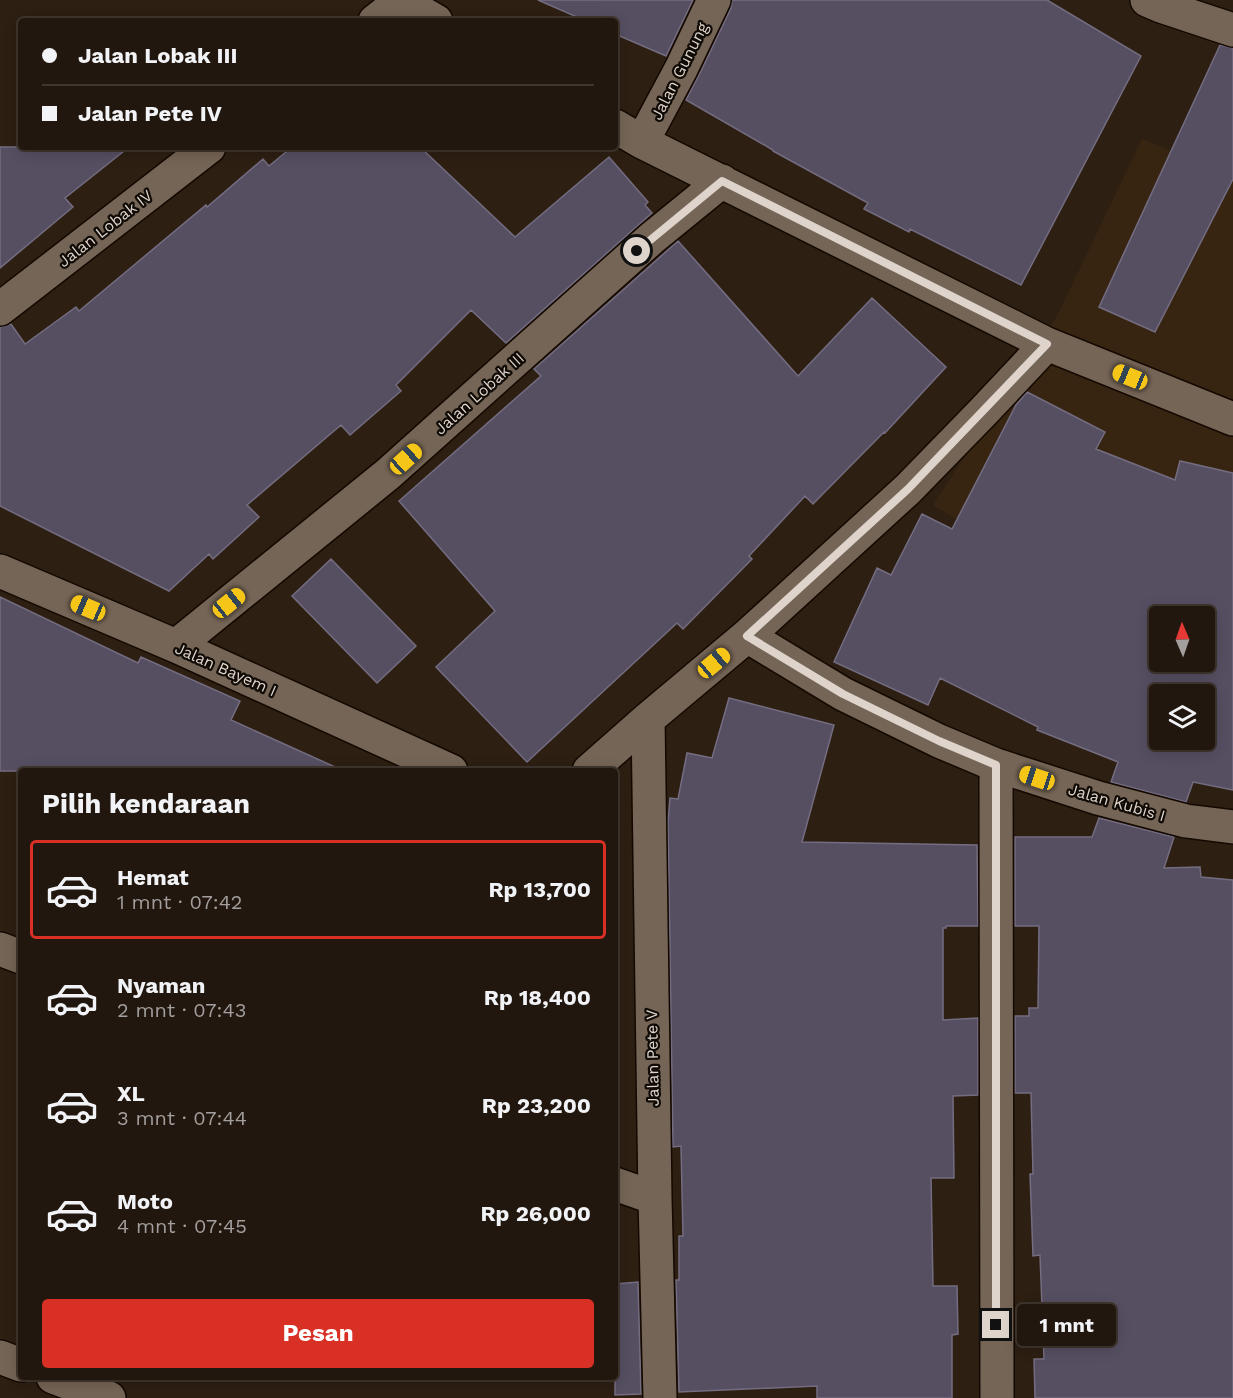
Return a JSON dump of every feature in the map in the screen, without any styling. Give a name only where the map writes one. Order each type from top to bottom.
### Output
[{"type":"street","points":[[379,18],[401,0],[431,18]]},
{"type":"street","name":"Jalan Gunung","points":[[629,134],[681,69],[714,0]]},
{"type":"street","points":[[1147,0],[1233,30]]},
{"type":"street","points":[[629,134],[1047,344],[1233,420]]},
{"type":"street","name":"Jalan Lobak IV","points":[[0,309],[205,150]]},
{"type":"street","name":"Jalan Lobak III","points":[[176,646],[388,474],[652,238],[722,181]]},
{"type":"street","points":[[592,768],[747,636],[908,489],[1047,344]]},
{"type":"street","name":"Jalan Bayem I","points":[[0,571],[176,646],[444,768]]},
{"type":"street","name":"Jalan Kubis I","points":[[747,636],[843,694],[939,741],[996,765],[1098,798],[1186,821],[1233,827]]},
{"type":"street","name":"Jalan Pete V","points":[[648,719],[654,1198],[660,1398]]},
{"type":"street","points":[[996,765],[997,1398]]},
{"type":"street","points":[[0,949],[18,956]]},
{"type":"street","points":[[618,1185],[654,1198]]},
{"type":"street","points":[[0,1357],[18,1364]]},
{"type":"street","points":[[61,1380],[109,1398]]},
{"type":"shaded area","points":[[1142,139],[1233,177],[1233,682],[1204,672],[1215,672],[1215,606],[1149,606],[1149,612],[1032,566],[933,505],[1057,316]]},
{"type":"building","points":[[538,0],[693,0],[666,56],[618,35],[618,18],[579,18]]},
{"type":"building","points":[[732,0],[1047,0],[1141,56],[1021,285],[910,229],[909,232],[864,209],[868,203],[686,100],[731,8]]},
{"type":"building","points":[[1220,45],[1233,48],[1233,179],[1155,332],[1099,307]]},
{"type":"building","points":[[0,147],[18,147],[18,150],[125,150],[65,198],[73,207],[0,268]]},
{"type":"building","points":[[288,150],[423,150],[515,237],[609,157],[648,202],[645,205],[652,213],[506,343],[471,310],[396,385],[401,391],[350,435],[341,425],[247,505],[259,517],[213,559],[209,554],[169,591],[0,506],[0,327],[11,324],[25,344],[76,307],[79,311],[263,159],[269,166]]},
{"type":"building","points":[[678,241],[798,376],[872,298],[946,367],[885,433],[813,504],[805,496],[749,556],[752,559],[683,629],[677,623],[527,762],[436,667],[495,611],[399,501],[541,376],[534,369]]},
{"type":"building","points":[[1027,392],[1105,432],[1096,449],[1175,480],[1180,461],[1233,473],[1233,790],[1193,782],[1186,802],[1111,782],[1118,762],[1037,730],[1038,727],[940,678],[928,705],[834,662],[877,568],[891,575],[922,514],[952,529],[1016,405]]},
{"type":"building","points":[[331,559],[416,646],[377,683],[292,596]]},
{"type":"building","points":[[0,597],[138,663],[141,657],[240,701],[231,720],[337,768],[18,768],[18,771],[0,771]]},
{"type":"building","points":[[729,698],[834,725],[802,842],[977,845],[978,926],[946,926],[943,928],[943,1020],[978,1018],[978,1095],[953,1096],[954,1178],[931,1178],[933,1286],[957,1286],[958,1334],[952,1335],[952,1398],[817,1398],[817,1386],[679,1392],[676,1280],[679,1280],[679,1236],[683,1236],[681,1146],[673,1147],[668,822],[670,798],[678,799],[687,753],[712,758]]},
{"type":"building","points":[[1099,818],[1174,837],[1164,868],[1200,867],[1201,877],[1233,880],[1233,1398],[1035,1398],[1034,1359],[1044,1359],[1040,1255],[1033,1256],[1030,1174],[1033,1174],[1031,1093],[1015,1093],[1015,1016],[1029,1016],[1029,1008],[1038,1008],[1039,926],[1015,926],[1015,837],[1092,837]]},
{"type":"building","points":[[638,1282],[641,1394],[615,1395],[615,1380],[618,1380],[618,1284]]},
{"type":"route","points":[[637,251],[722,181],[1047,344],[908,489],[747,636],[843,694],[939,741],[996,765],[996,1325]]}]
